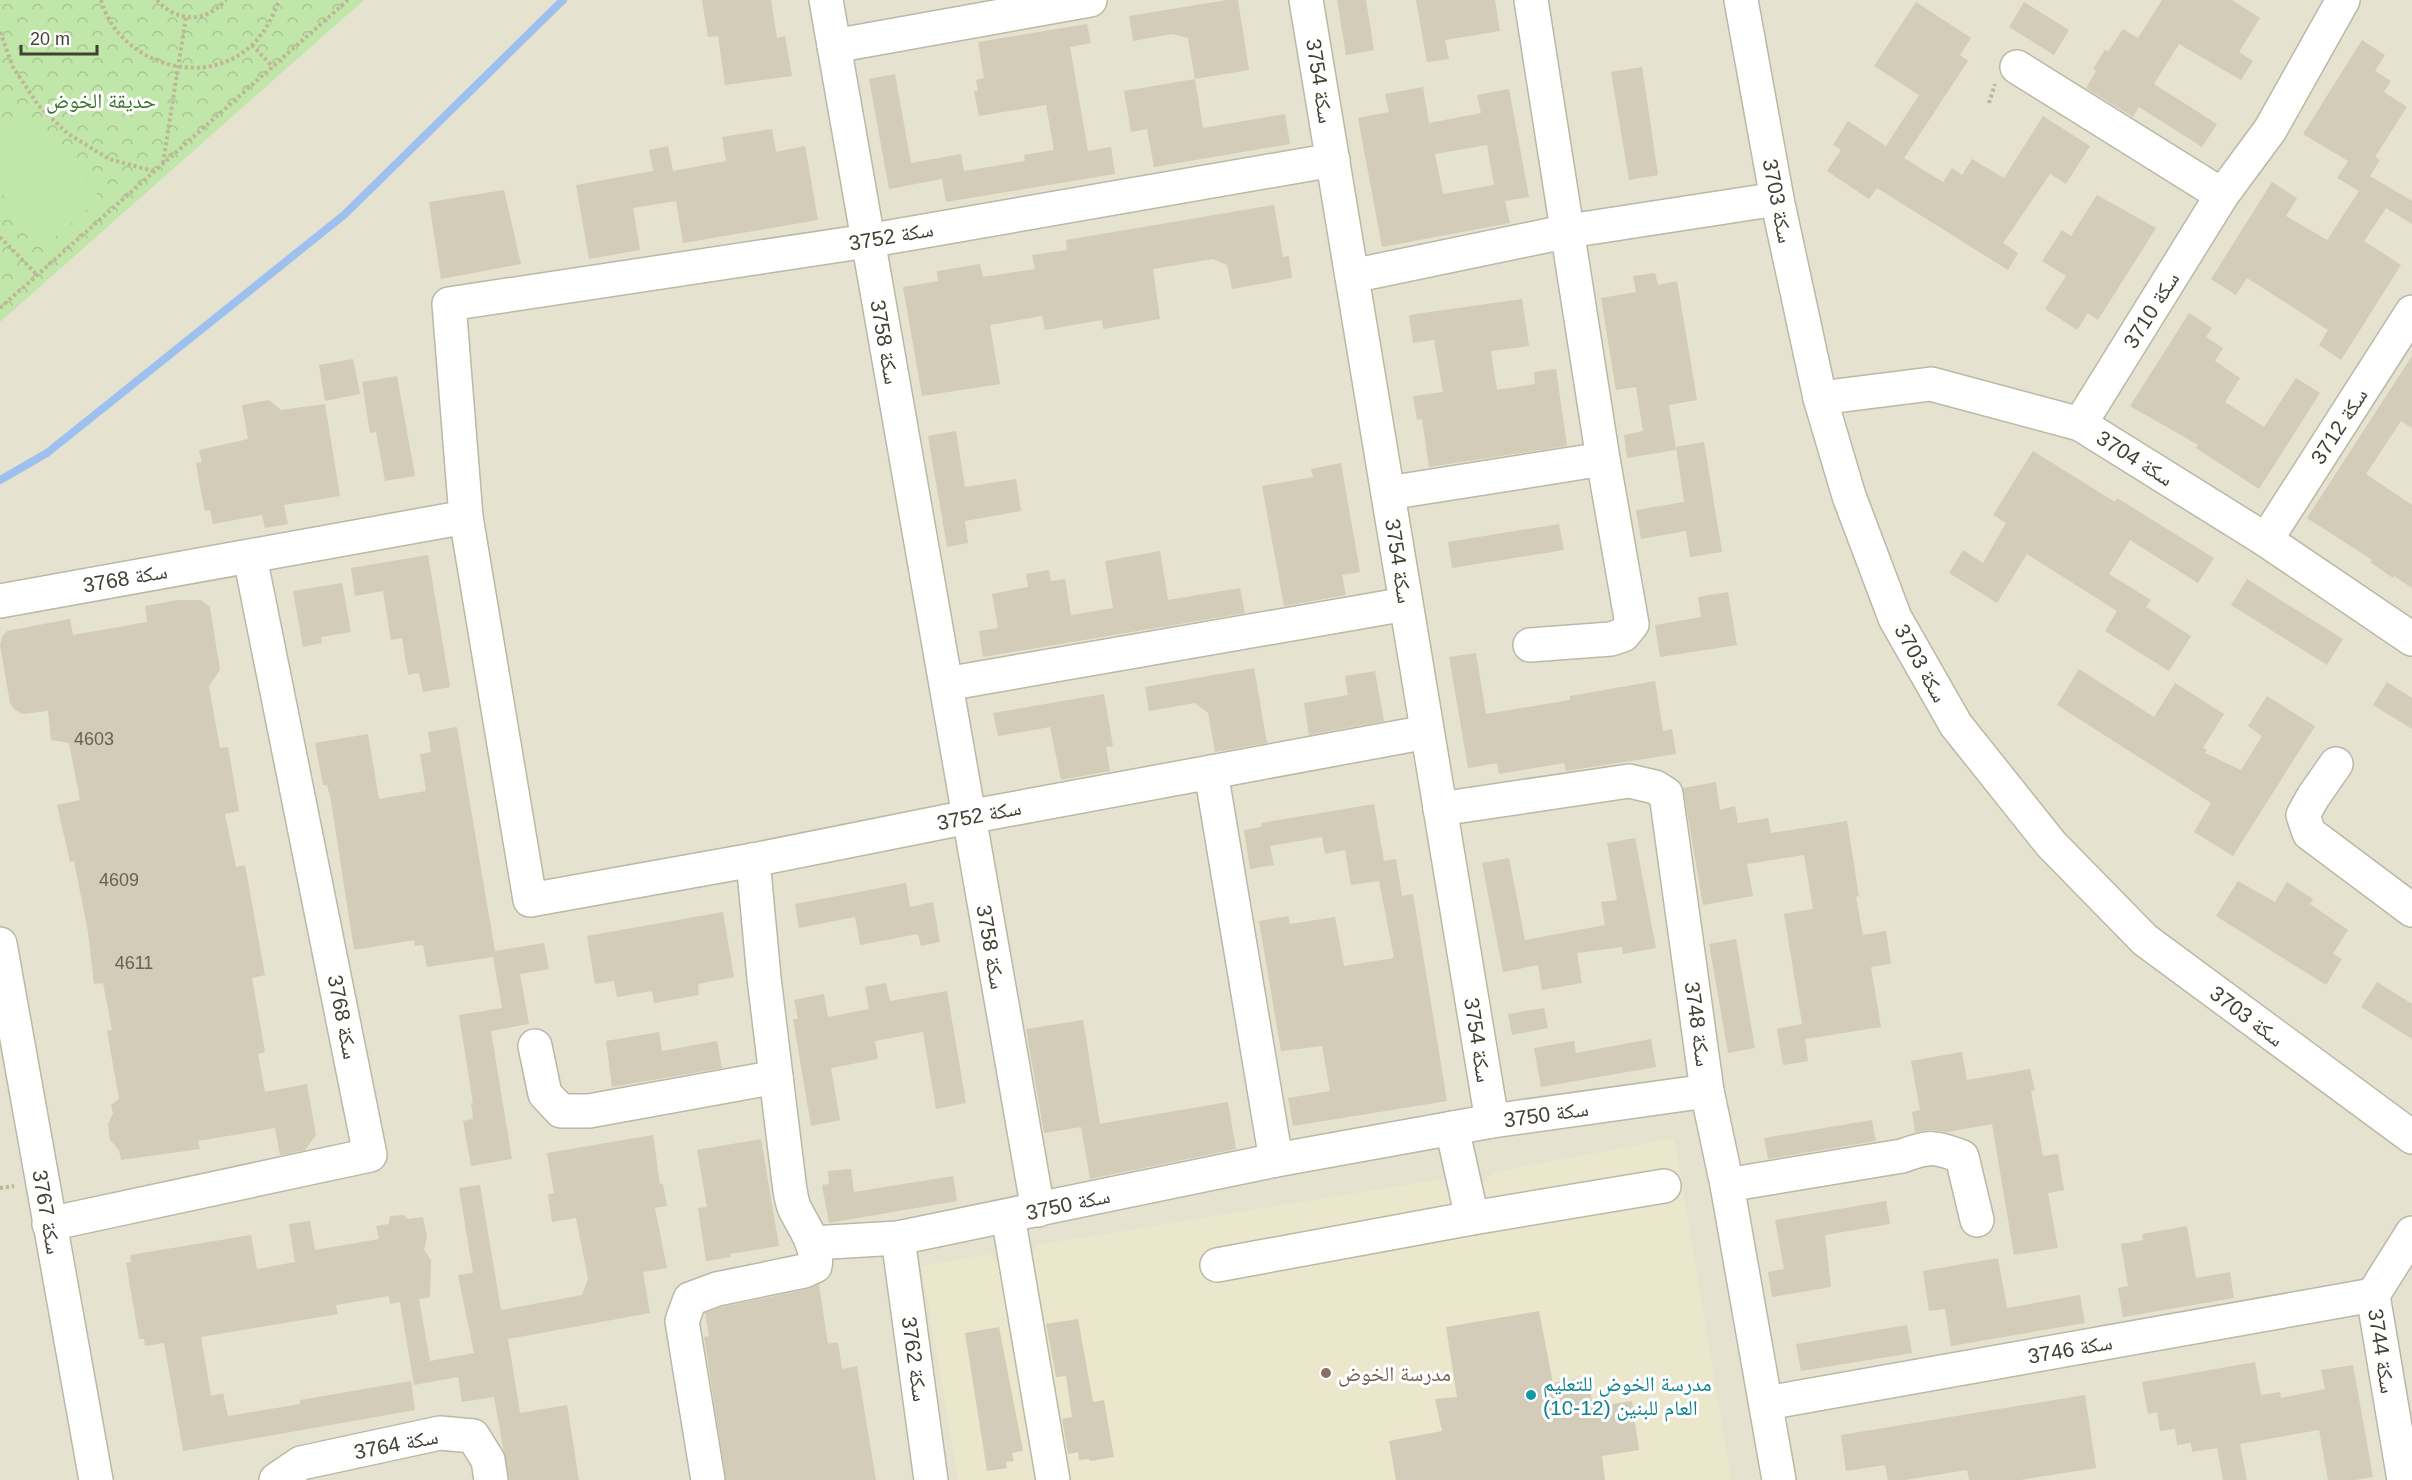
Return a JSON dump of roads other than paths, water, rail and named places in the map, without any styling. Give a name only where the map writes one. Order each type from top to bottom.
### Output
[{"type":"street","name":"سكة 3758","points":[[826,0],[968,817],[1023,1213],[1053,1480]]},
{"type":"street","points":[[834,45],[1090,0]]},
{"type":"street","name":"سكة 3754","points":[[1306,0],[1492,1121]]},
{"type":"street","points":[[1530,645],[1611,639],[1623,634],[1632,624],[1603,459],[1531,0]]},
{"type":"street","name":"سكة 3703","points":[[1741,0],[1777,200],[1820,398],[1849,495],[1895,618],[1956,725],[2044,834],[2145,940],[2412,1137]]},
{"type":"street","name":"سكة 3710","points":[[2080,424],[2222,195],[2270,130],[2330,5]]},
{"type":"street","points":[[2017,68],[2222,195]]},
{"type":"street","name":"سكة 3752","points":[[1333,160],[867,240],[449,304],[466,517],[530,900],[1428,732]]},
{"type":"street","points":[[1352,276],[1569,231],[1777,200]]},
{"type":"street","name":"سكة 3712","points":[[2266,540],[2412,312]]},
{"type":"street","name":"سكة 3704","points":[[1820,398],[1931,384],[2080,424],[2266,540],[2412,639]]},
{"type":"street","points":[[1388,493],[1603,459]]},
{"type":"street","name":"سكة 3768","points":[[0,601],[466,517]]},
{"type":"street","name":"سكة 3768","points":[[49,1224],[370,1155],[250,557]]},
{"type":"street","points":[[946,684],[1406,604]]},
{"type":"street","points":[[2336,764],[2303,815],[2309,833],[2412,910]]},
{"type":"street","points":[[1211,772],[1276,1160]]},
{"type":"street","name":"سكة 3748","points":[[1440,809],[1629,781],[1655,787],[1666,794],[1707,1091],[1727,1185],[1779,1480]]},
{"type":"street","points":[[708,1480],[682,1321],[690,1299],[717,1289],[804,1271],[816,1266],[817,1258],[793,1204],[776,1077],[753,860]]},
{"type":"street","name":"سكة 3767","points":[[0,944],[3,986],[96,1480]]},
{"type":"street","points":[[535,1046],[545,1094],[561,1111],[589,1111],[776,1077]]},
{"type":"street","name":"سكة 3750","points":[[812,1243],[898,1238],[1276,1160],[1452,1128],[1707,1091]]},
{"type":"street","points":[[1452,1128],[1472,1218]]},
{"type":"street","points":[[1727,1185],[1902,1156],[1921,1149],[1939,1147],[1962,1157],[1977,1220]]},
{"type":"street","points":[[1216,1266],[1472,1218],[1664,1186]]},
{"type":"street","name":"سكة 3744","points":[[2404,1480],[2373,1294],[2412,1233]]},
{"type":"street","name":"سكة 3762","points":[[898,1238],[931,1480]]},
{"type":"street","name":"سكة 3746","points":[[1767,1403],[2373,1294]]},
{"type":"street","name":"سكة 3764","points":[[276,1480],[301,1463],[440,1433],[473,1436],[488,1460],[491,1480]]},
{"type":"waterway","points":[[0,480],[47,453],[344,215],[563,0]]},
{"type":"place","name":"مدرسة الخوض","points":[[1326,1373]]},
{"type":"place","name":"مدرسة الخوض للتعليم العام للبنين (12-10)","points":[[1531,1395]]},
{"type":"park label","name":"حديقة الخوض","points":[[101,100]]}]
